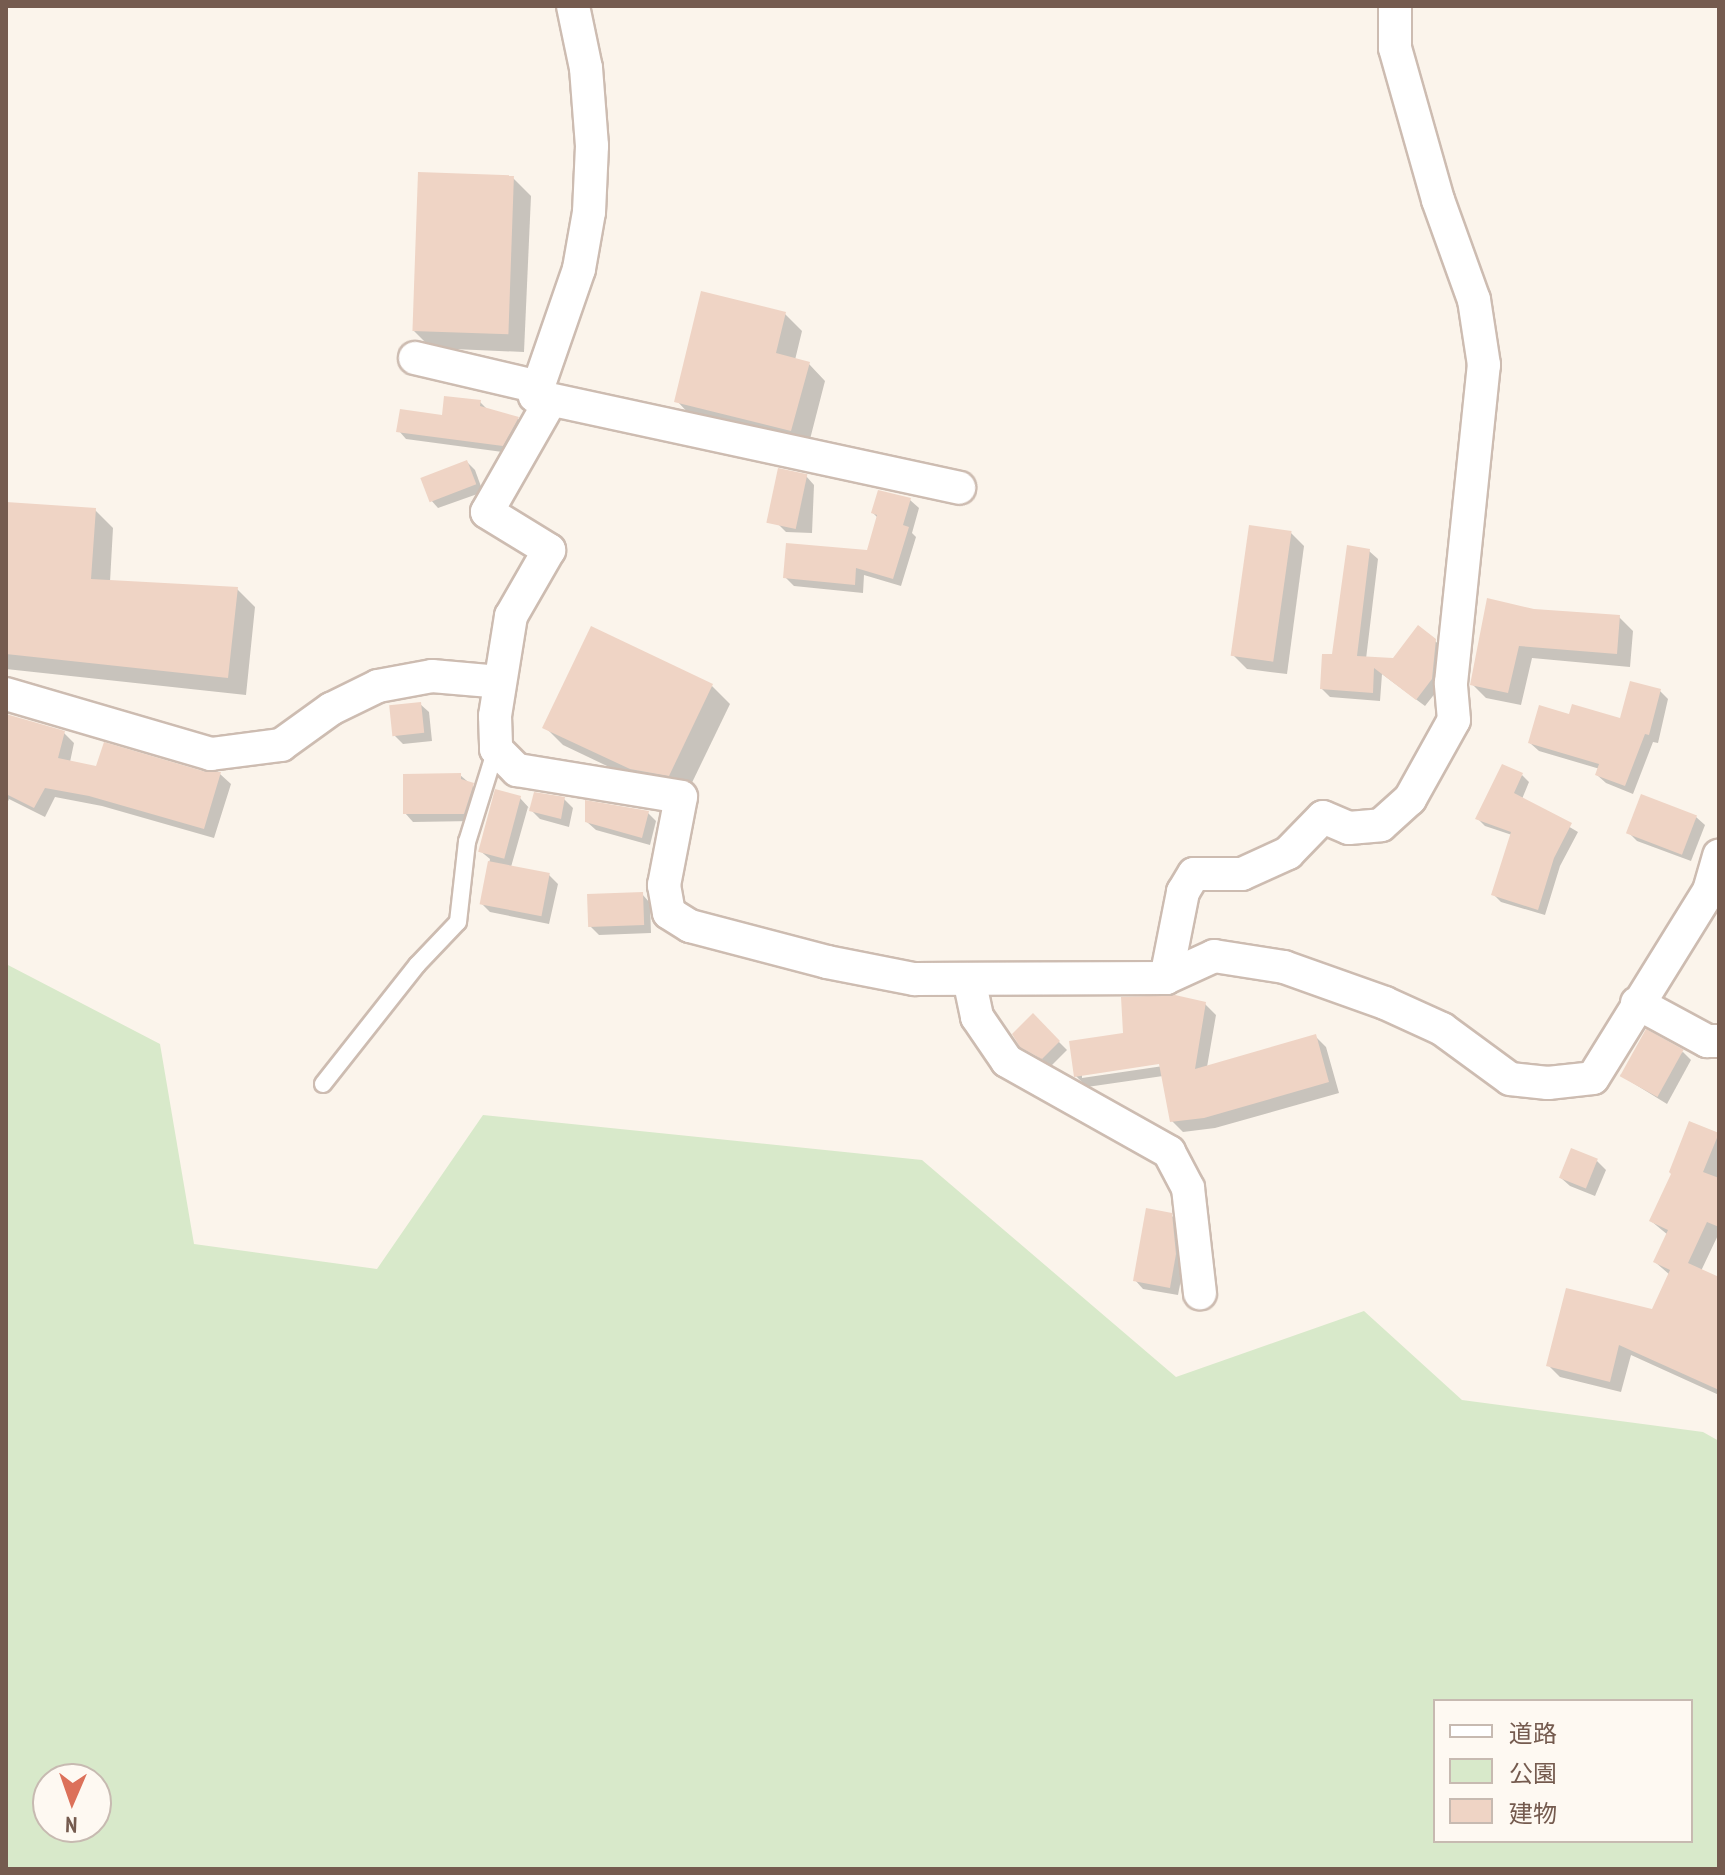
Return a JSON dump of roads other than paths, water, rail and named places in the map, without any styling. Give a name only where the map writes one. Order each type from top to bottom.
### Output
[{"type":"street","points":[[537,391],[579,269],[589,212],[592,146],[586,68],[573,6]]},
{"type":"street","points":[[1166,978],[1183,892],[1194,874],[1242,874],[1288,853],[1323,817],[1349,828],[1381,825],[1410,799],[1454,720],[1451,683],[1484,365],[1474,300],[1438,200],[1395,48],[1395,6]]},
{"type":"street","points":[[415,358],[537,391],[855,468],[959,488]]},
{"type":"street","points":[[537,391],[548,405],[487,512],[549,550],[511,616],[500,682],[496,749],[517,770],[681,797],[664,885],[669,913],[690,926],[827,962],[914,979],[1166,978],[1214,956],[1284,967],[1385,1003],[1442,1029],[1510,1079],[1548,1083],[1593,1078],[1709,891],[1719,855]]},
{"type":"street","points":[[6,694],[211,754],[281,745],[331,709],[378,686],[432,676],[500,682]]},
{"type":"street","points":[[969,979],[977,1017],[1007,1061],[1169,1152],[1188,1188],[1200,1293]]},
{"type":"street","points":[[1637,1003],[1707,1041],[1719,1041]]},
{"type":"lane","points":[[323,1084],[417,965],[458,922],[467,842],[496,749]]}]
